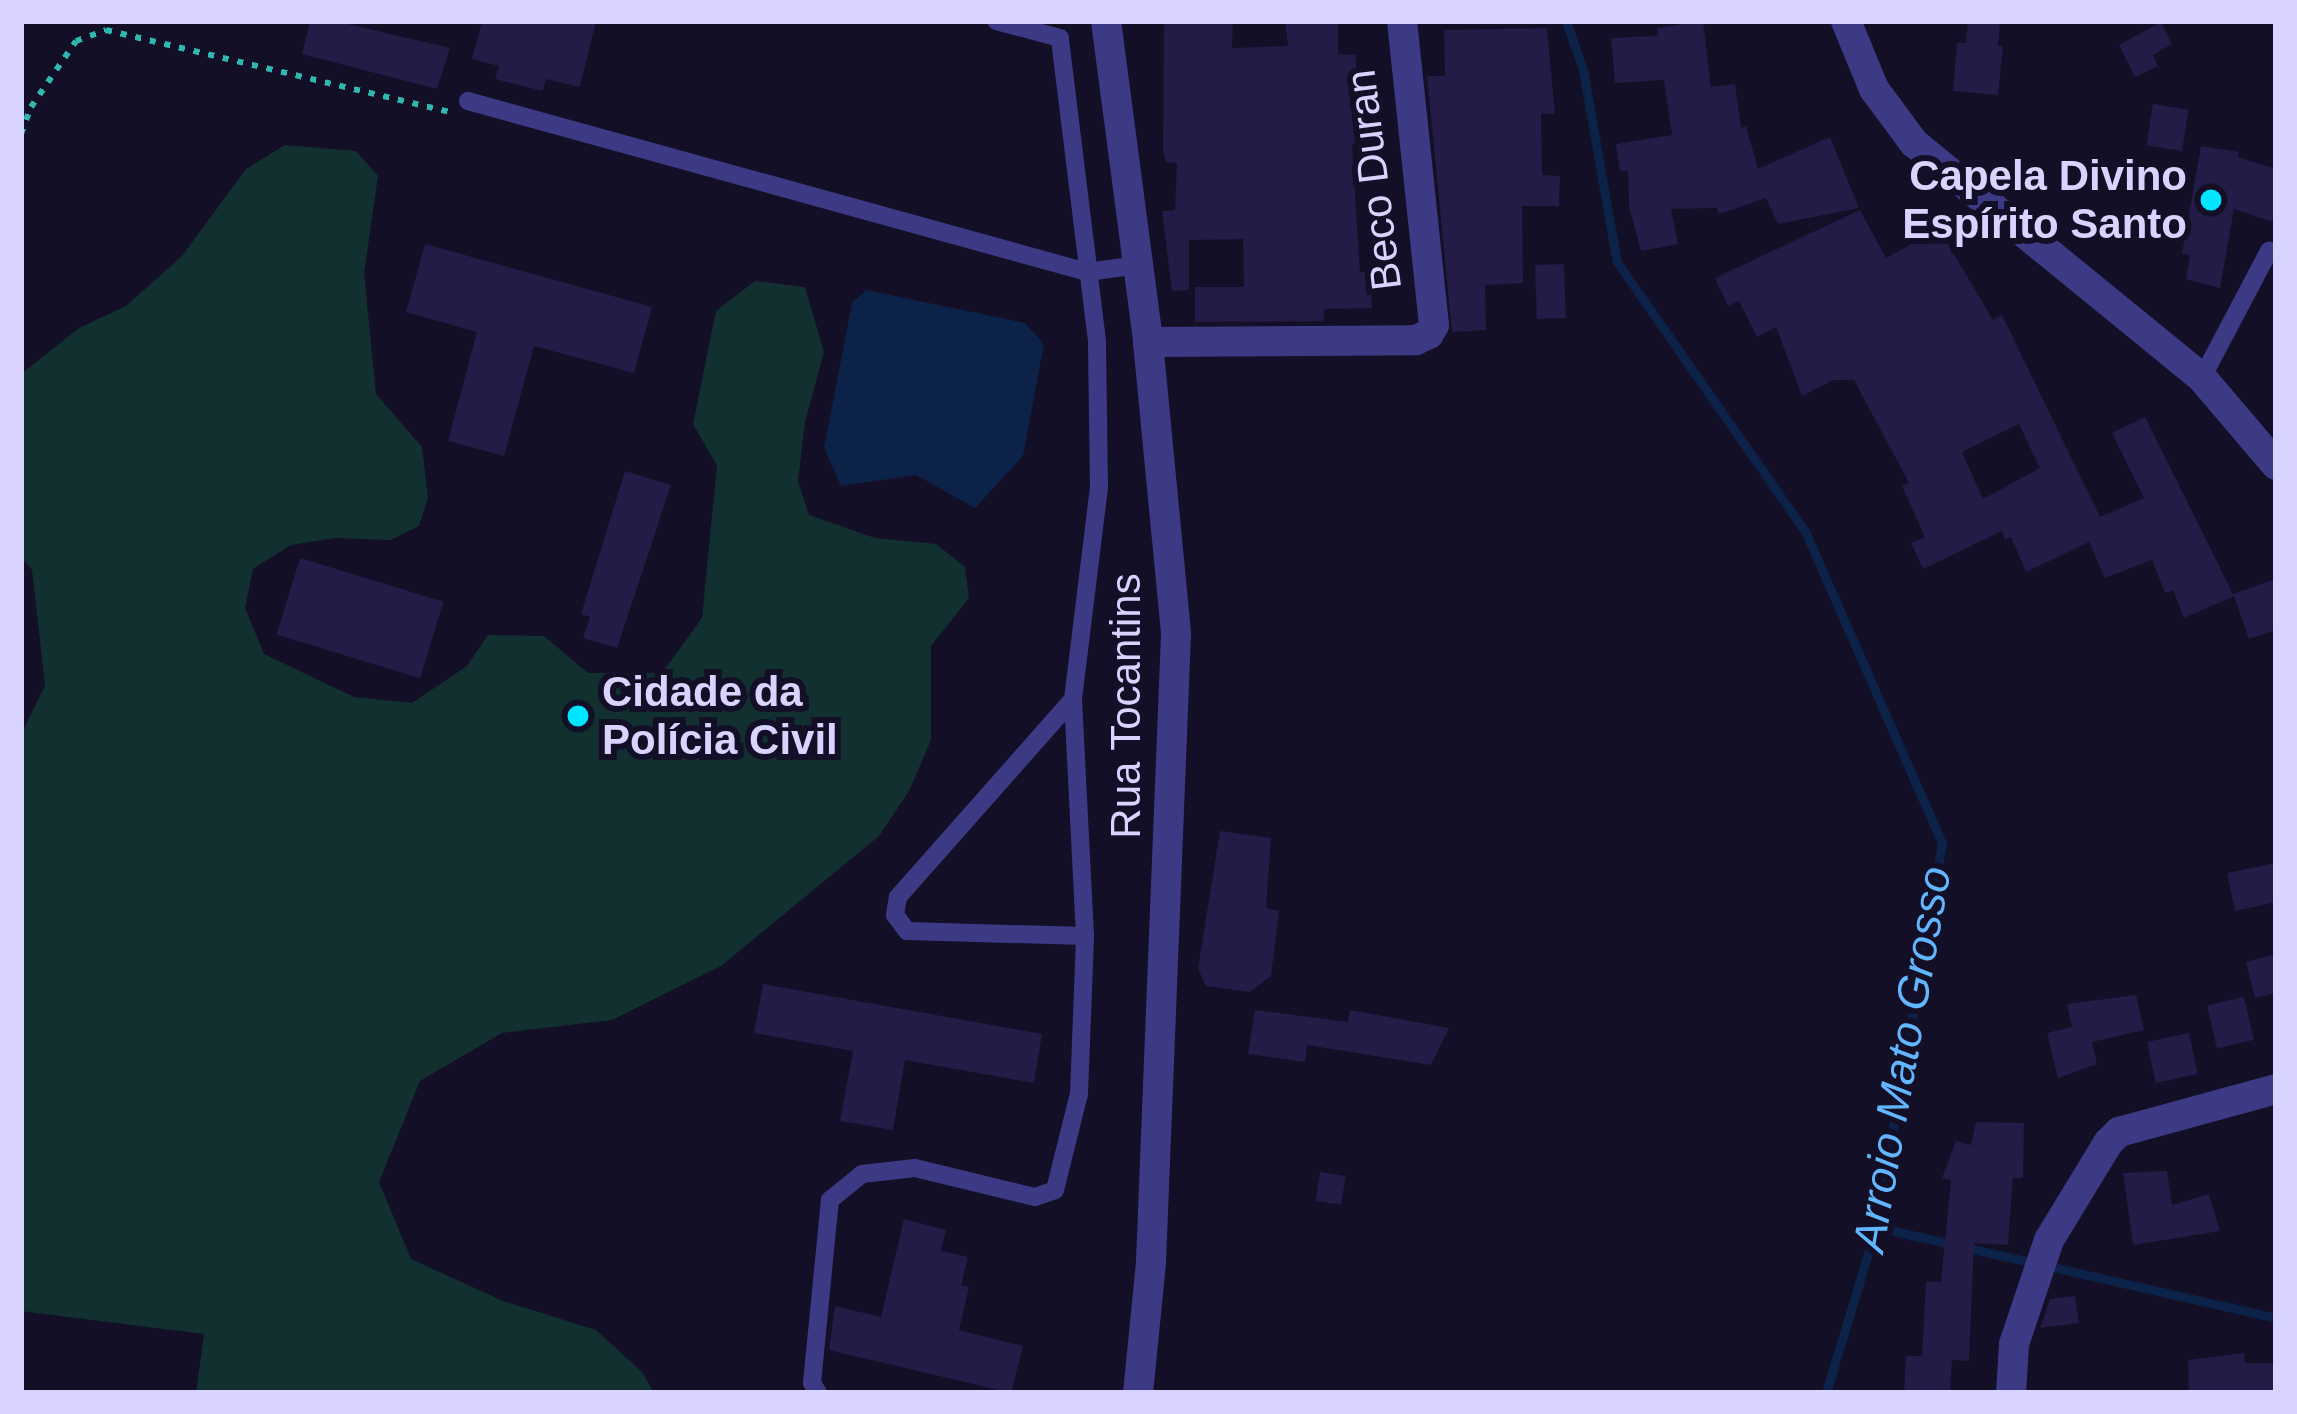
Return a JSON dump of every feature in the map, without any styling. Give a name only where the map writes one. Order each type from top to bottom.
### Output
[{"type":"street","name":"Rua Tocantins","points":[[1106,21],[1148,342],[1176,634],[1151,1263],[1138,1393]]},
{"type":"street","name":"Beco Duran","points":[[1148,342],[1416,340],[1429,334],[1433,325],[1402,21]]},
{"type":"street","points":[[1846,21],[1874,88],[1914,143],[2202,378],[2276,465]]},
{"type":"street","points":[[2011,1393],[2014,1344],[2049,1240],[2063,1210],[2108,1143],[2119,1132],[2276,1090]]},
{"type":"lane","points":[[818,1393],[812,1383],[830,1200],[862,1174],[915,1168],[1036,1197],[1055,1190],[1078,1094],[1085,936],[1072,699],[1100,488],[1097,340],[1058,29],[996,21]]},
{"type":"lane","points":[[468,101],[1088,272],[1138,265]]},
{"type":"lane","points":[[2202,378],[2270,251],[2276,253]]},
{"type":"lane","points":[[1072,699],[898,897],[895,915],[907,931],[1085,936]]},
{"type":"path","points":[[21,134],[31,107],[76,41],[106,30],[445,115],[468,101]]},
{"type":"green space","points":[[285,145],[356,151],[378,176],[364,273],[376,394],[422,447],[428,498],[419,526],[391,540],[335,538],[291,545],[253,569],[245,608],[264,654],[354,697],[412,703],[467,666],[488,635],[544,636],[588,673],[662,673],[702,618],[717,466],[693,424],[716,311],[755,281],[805,287],[824,352],[805,422],[798,481],[809,515],[875,538],[936,544],[965,567],[969,598],[931,646],[931,740],[909,791],[879,836],[721,966],[612,1020],[502,1033],[420,1081],[379,1182],[411,1259],[503,1301],[596,1330],[642,1372],[654,1393],[196,1393],[204,1334],[21,1311],[21,735],[45,685],[32,570],[21,557],[21,374],[79,328],[126,306],[182,256],[246,169]]},
{"type":"water","points":[[866,290],[1025,323],[1044,344],[1023,456],[975,508],[916,475],[841,486],[824,448],[852,303]]},
{"type":"building","points":[[310,21],[335,21],[450,48],[437,89],[302,54]]},
{"type":"building","points":[[482,21],[596,21],[580,87],[546,79],[543,91],[495,79],[499,66],[472,59]]},
{"type":"building","points":[[1164,21],[1233,21],[1232,48],[1288,46],[1285,21],[1338,21],[1338,54],[1356,55],[1356,71],[1373,71],[1373,145],[1352,144],[1360,272],[1371,272],[1372,308],[1324,309],[1324,321],[1195,322],[1195,287],[1244,287],[1243,239],[1189,240],[1189,290],[1172,291],[1162,211],[1175,210],[1177,163],[1166,162],[1163,151]]},
{"type":"building","points":[[1703,21],[1711,87],[1735,84],[1741,128],[1746,126],[1758,169],[1830,137],[1859,208],[1778,224],[1766,198],[1719,214],[1717,208],[1671,209],[1678,244],[1641,251],[1629,206],[1628,171],[1620,171],[1616,144],[1672,135],[1664,80],[1615,83],[1611,38],[1658,36],[1657,28]]},
{"type":"building","points":[[1968,21],[2000,21],[1998,46],[2003,46],[1998,95],[1953,91],[1957,43],[1966,43]]},
{"type":"building","points":[[2161,22],[2172,44],[2153,55],[2158,66],[2135,77],[2119,45]]},
{"type":"building","points":[[1547,28],[1555,114],[1541,114],[1542,175],[1560,176],[1559,206],[1522,206],[1523,283],[1485,285],[1486,330],[1452,332],[1427,76],[1445,76],[1444,30]]},
{"type":"building","points":[[2153,104],[2189,110],[2182,151],[2146,145]]},
{"type":"building","name":"Capela Divino Espírito Santo","points":[[2201,146],[2239,152],[2238,157],[2276,169],[2276,223],[2234,209],[2220,288],[2186,279],[2190,255],[2182,254]]},
{"type":"building","points":[[1860,210],[1886,258],[1939,229],[1993,320],[2002,315],[2100,517],[2144,498],[2112,433],[2145,417],[2233,594],[2276,579],[2276,630],[2249,639],[2234,596],[2184,618],[2173,590],[2165,593],[2152,560],[2105,578],[2089,542],[2026,572],[2011,537],[2005,540],[2002,531],[1923,569],[1911,543],[1925,537],[1902,486],[1909,483],[1854,380],[1833,380],[1802,396],[1776,327],[1757,337],[1739,301],[1728,306],[1715,278]],"holes":[[[2019,424],[2040,468],[1983,499],[1962,452]]]},
{"type":"building","points":[[425,244],[652,307],[634,373],[534,346],[504,456],[448,441],[477,332],[406,312]]},
{"type":"building","points":[[1564,264],[1566,318],[1537,319],[1535,265]]},
{"type":"building","points":[[625,471],[671,485],[617,648],[583,638],[590,617],[581,614]]},
{"type":"building","points":[[300,558],[443,602],[420,678],[277,635]]},
{"type":"building","points":[[1220,831],[1271,838],[1266,908],[1279,911],[1271,976],[1250,992],[1206,986],[1198,969]]},
{"type":"building","points":[[2276,863],[2276,902],[2235,911],[2227,873]]},
{"type":"building","points":[[2276,954],[2276,993],[2255,998],[2246,962]]},
{"type":"building","points":[[763,984],[1042,1034],[1034,1083],[905,1060],[893,1130],[840,1121],[853,1051],[754,1033]]},
{"type":"building","points":[[2136,995],[2144,1030],[2092,1042],[2097,1064],[2058,1078],[2047,1033],[2072,1027],[2067,1004]]},
{"type":"building","points":[[2244,997],[2254,1040],[2217,1048],[2207,1006]]},
{"type":"building","points":[[1255,1010],[1348,1022],[1350,1010],[1449,1028],[1431,1065],[1307,1045],[1305,1062],[1248,1054]]},
{"type":"building","points":[[2189,1033],[2198,1074],[2156,1083],[2147,1042]]},
{"type":"building","points":[[1976,1122],[2024,1123],[2023,1178],[2013,1178],[2008,1245],[1974,1243],[1969,1361],[1952,1360],[1950,1393],[1904,1393],[1906,1356],[1922,1356],[1926,1281],[1941,1282],[1951,1180],[1942,1178],[1956,1141],[1971,1145]]},
{"type":"building","points":[[2167,1171],[2172,1205],[2209,1194],[2220,1231],[2133,1245],[2123,1173]]},
{"type":"building","points":[[1320,1172],[1346,1176],[1341,1205],[1315,1201]]},
{"type":"building","points":[[904,1219],[946,1230],[941,1251],[968,1257],[961,1285],[969,1287],[959,1330],[1023,1346],[1011,1393],[829,1350],[835,1306],[881,1317]]},
{"type":"building","points":[[2075,1296],[2079,1323],[2040,1328],[2050,1299]]},
{"type":"building","points":[[2244,1353],[2245,1363],[2276,1363],[2276,1392],[2189,1393],[2188,1360]]},
{"type":"waterway","name":"Arroio Mato Grosso","points":[[1566,21],[1583,70],[1617,262],[1805,531],[1942,843],[1876,1227],[1826,1393]]},
{"type":"waterway","points":[[1876,1227],[2276,1318]]},
{"type":"place","name":"Capela Divino Espírito Santo","points":[[2211,200]]},
{"type":"place","name":"Cidade da Polícia Civil","points":[[578,716]]}]
